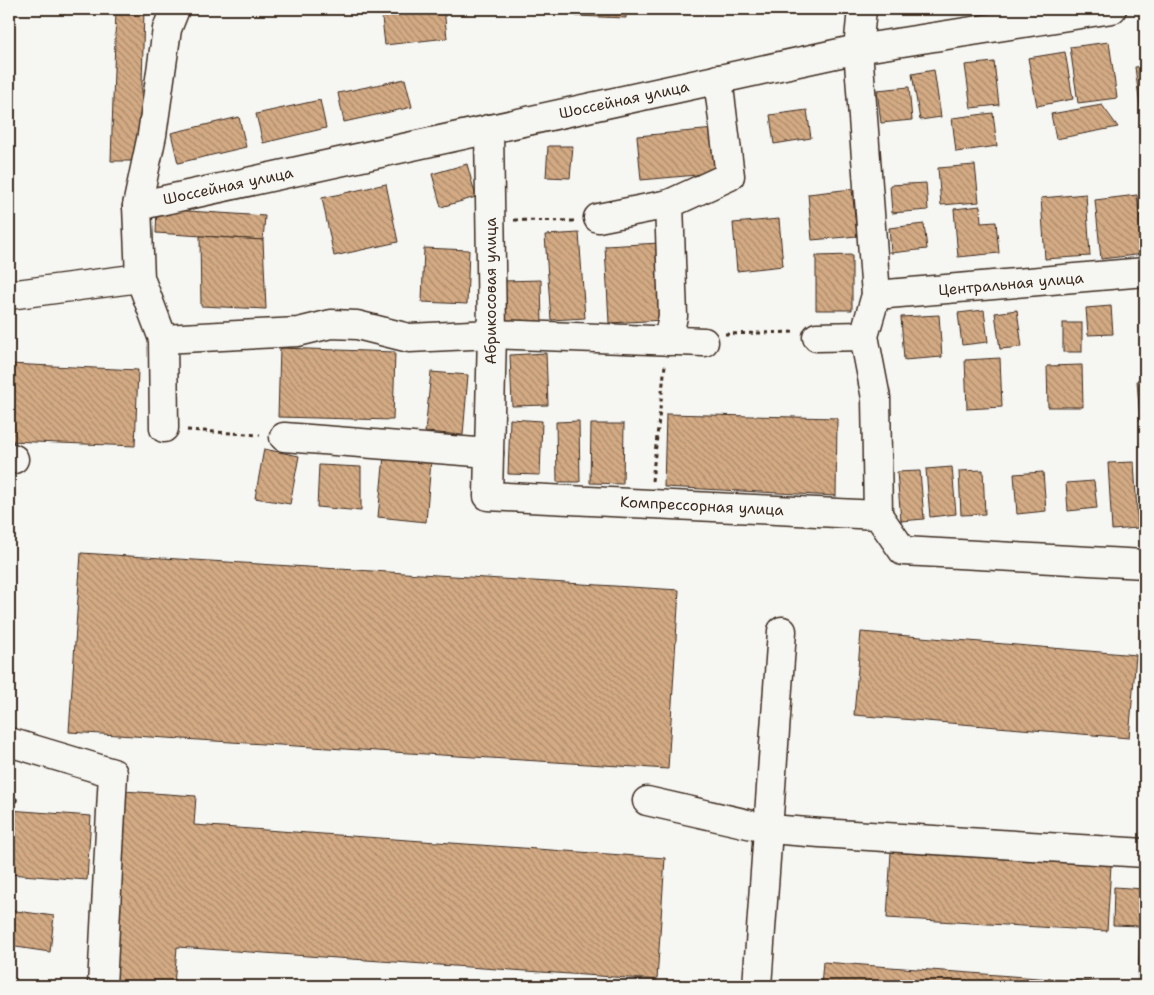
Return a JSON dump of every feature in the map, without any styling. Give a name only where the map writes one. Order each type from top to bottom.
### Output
[{"type":"street","points":[[164,428],[162,339],[140,278],[138,206],[152,135],[167,29],[175,9]]},
{"type":"street","points":[[862,9],[858,49],[876,295],[864,336],[876,398],[878,515],[903,551],[1145,564]]},
{"type":"street","name":"Шоссейная улица","points":[[138,206],[858,49],[1112,9]]},
{"type":"street","points":[[598,218],[669,204],[730,176],[718,79]]},
{"type":"street","name":"Абрикосовая улица","points":[[489,129],[492,334],[489,453]]},
{"type":"street","points":[[668,341],[673,316],[669,204]]},
{"type":"street","name":"Центральная улица","points":[[876,295],[1145,272]]},
{"type":"street","points":[[9,295],[140,278]]},
{"type":"street","points":[[162,339],[298,332],[331,324],[357,325],[409,338],[492,334],[704,342]]},
{"type":"street","points":[[816,337],[864,336]]},
{"type":"street","points":[[284,437],[489,453]]},
{"type":"street","name":"Компрессорная улица","points":[[489,453],[488,496],[878,515]]},
{"type":"street","points":[[757,986],[770,829],[782,631]]},
{"type":"street","points":[[9,742],[113,774],[102,986]]},
{"type":"street","points":[[647,801],[770,829],[840,835],[1145,853]]},
{"type":"path","points":[[491,219],[575,221],[598,218]]},
{"type":"path","points":[[704,342],[717,334],[805,332],[816,337]]},
{"type":"path","points":[[650,504],[668,341]]},
{"type":"path","points":[[164,428],[284,437]]},
{"type":"building","points":[[116,9],[144,9],[140,161],[111,161]]},
{"type":"building","points":[[203,9],[231,9],[231,10],[203,11]]},
{"type":"building","points":[[381,9],[444,9],[447,38],[385,45]]},
{"type":"building","points":[[576,9],[626,9],[626,18],[576,16]]},
{"type":"building","points":[[1109,42],[1117,98],[1078,103],[1070,47]]},
{"type":"building","points":[[1065,52],[1073,99],[1037,106],[1028,58]]},
{"type":"building","points":[[994,62],[999,105],[971,108],[965,65]]},
{"type":"building","points":[[1145,66],[1145,114],[1141,114],[1135,67]]},
{"type":"building","points":[[934,70],[941,117],[920,120],[912,74]]},
{"type":"building","points":[[405,79],[412,107],[344,122],[338,93]]},
{"type":"building","points":[[909,87],[912,120],[881,123],[877,90]]},
{"type":"building","points":[[320,100],[326,128],[263,143],[256,114]]},
{"type":"building","points":[[1102,105],[1118,127],[1056,139],[1051,114]]},
{"type":"building","points":[[807,110],[811,138],[774,144],[770,115]]},
{"type":"building","points":[[993,113],[997,146],[956,152],[952,118]]},
{"type":"building","points":[[239,117],[246,147],[178,163],[171,133]]},
{"type":"building","points":[[715,129],[719,173],[641,180],[637,136]]},
{"type":"building","points":[[548,146],[573,146],[570,178],[546,177]]},
{"type":"building","points":[[467,164],[476,197],[441,207],[432,174]]},
{"type":"building","points":[[975,165],[979,202],[941,205],[938,168]]},
{"type":"building","points":[[926,183],[928,210],[892,213],[890,185]]},
{"type":"building","points":[[386,184],[398,242],[334,256],[322,198]]},
{"type":"building","points":[[852,189],[857,236],[812,240],[808,194]]},
{"type":"building","points":[[1086,194],[1090,256],[1045,259],[1041,198]]},
{"type":"building","points":[[1137,195],[1144,254],[1101,259],[1095,200]]},
{"type":"building","points":[[980,206],[981,223],[996,222],[999,253],[958,257],[954,209]]},
{"type":"building","points":[[157,209],[265,216],[263,240],[156,233]]},
{"type":"building","points":[[779,219],[783,266],[737,271],[733,223]]},
{"type":"building","points":[[924,224],[927,249],[891,253],[889,228]]},
{"type":"building","points":[[579,233],[585,318],[551,320],[545,235]]},
{"type":"building","points":[[200,236],[263,240],[266,309],[201,306]]},
{"type":"building","points":[[660,243],[664,320],[609,323],[605,246]]},
{"type":"building","points":[[424,248],[469,250],[467,304],[422,302]]},
{"type":"building","points":[[852,255],[852,310],[816,310],[816,256]]},
{"type":"building","points":[[541,280],[542,325],[503,326],[503,281]]},
{"type":"building","points":[[1111,306],[1113,334],[1088,335],[1086,308]]},
{"type":"building","points":[[984,310],[988,342],[962,345],[958,313]]},
{"type":"building","points":[[1017,310],[1022,347],[1000,349],[995,313]]},
{"type":"building","points":[[939,315],[942,357],[904,360],[901,317]]},
{"type":"building","points":[[1063,323],[1082,323],[1082,352],[1063,352]]},
{"type":"building","points":[[280,348],[395,352],[393,420],[278,417]]},
{"type":"building","points":[[546,353],[548,405],[512,406],[510,355]]},
{"type":"building","points":[[1000,358],[1002,407],[967,409],[965,360]]},
{"type":"building","points":[[9,364],[138,370],[135,446],[9,441]]},
{"type":"building","points":[[1082,365],[1083,407],[1048,407],[1047,366]]},
{"type":"building","points":[[431,372],[468,375],[463,435],[425,432]]},
{"type":"building","points":[[1145,379],[1145,421],[1140,421],[1137,380]]},
{"type":"building","points":[[666,414],[837,418],[836,496],[664,487]]},
{"type":"building","points":[[510,419],[542,421],[540,475],[508,474]]},
{"type":"building","points":[[579,421],[580,482],[557,482],[556,422]]},
{"type":"building","points":[[591,424],[624,424],[623,484],[590,483]]},
{"type":"building","points":[[264,449],[299,456],[290,504],[255,498]]},
{"type":"building","points":[[384,456],[431,461],[426,522],[378,517]]},
{"type":"building","points":[[1134,462],[1138,528],[1112,530],[1108,463]]},
{"type":"building","points":[[319,465],[361,467],[361,511],[317,507]]},
{"type":"building","points":[[952,467],[956,514],[930,517],[926,469]]},
{"type":"building","points":[[983,470],[985,514],[961,515],[959,471]]},
{"type":"building","points":[[920,471],[924,519],[901,521],[897,472]]},
{"type":"building","points":[[1043,472],[1046,511],[1017,514],[1014,474]]},
{"type":"building","points":[[1094,481],[1097,508],[1068,511],[1066,483]]},
{"type":"building","points":[[81,553],[679,590],[668,769],[69,732]]},
{"type":"building","points":[[861,632],[1136,655],[1129,738],[854,715]]},
{"type":"building","points":[[124,791],[196,796],[194,825],[665,858],[657,980],[177,947],[174,986],[111,983]]},
{"type":"building","points":[[9,810],[91,816],[87,880],[9,874]]},
{"type":"building","points":[[891,852],[1111,865],[1107,931],[887,918]]},
{"type":"building","points":[[1114,887],[1145,889],[1145,982],[1138,981],[1140,926],[1113,925]]},
{"type":"building","points":[[9,910],[54,916],[50,952],[9,946]]},
{"type":"building","points":[[823,962],[1145,986],[821,986]]},
{"type":"railway","points":[[9,799],[15,800]]}]
